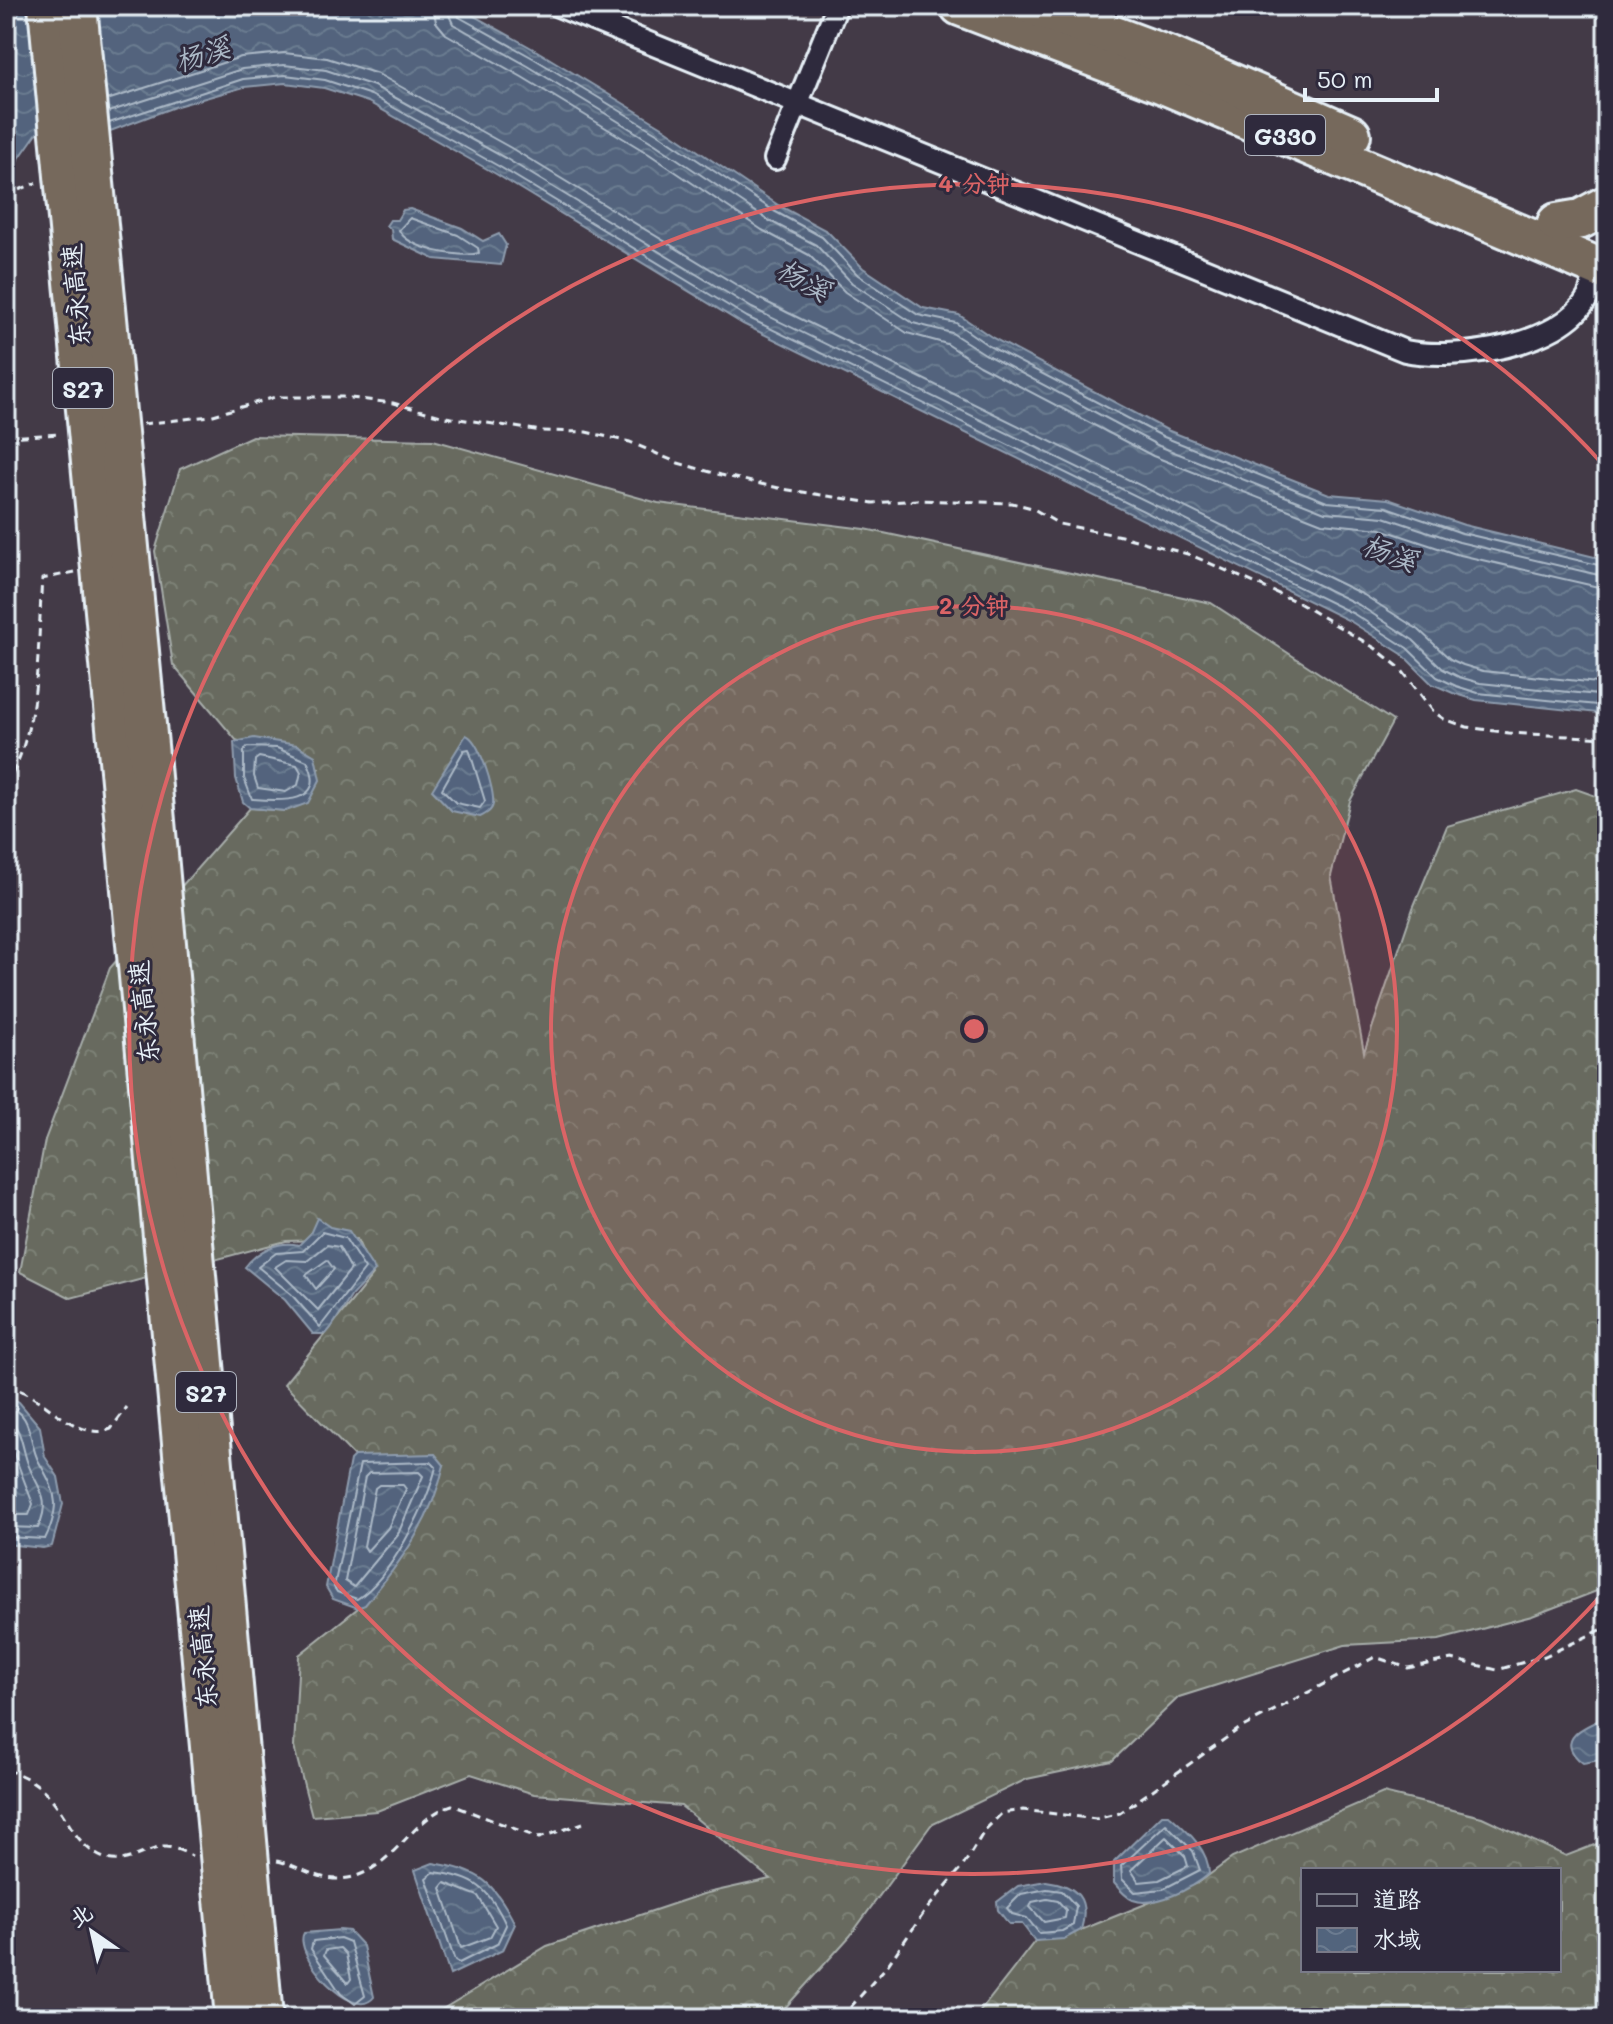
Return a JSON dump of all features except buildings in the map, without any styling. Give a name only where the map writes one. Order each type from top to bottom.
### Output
[{"type":"highway","name":"东永高速","points":[[48,6],[135,768],[263,2018]]},
{"type":"highway","name":"东永高速","points":[[77,6],[235,2018]]},
{"type":"highway","name":"G330","points":[[960,6],[1161,83],[1603,261]]},
{"type":"highway","name":"G330","points":[[1034,6],[1171,57],[1557,223],[1603,261]]},
{"type":"highway","points":[[1557,223],[1581,219],[1607,205]]},
{"type":"street","points":[[558,6],[1405,351],[1434,356],[1541,337],[1560,325],[1588,297],[1603,261]]},
{"type":"street","points":[[775,159],[837,6]]},
{"type":"path","points":[[6,209],[10,221],[6,234]]},
{"type":"path","points":[[132,426],[210,416],[275,397],[342,397],[393,403],[445,417],[542,431],[586,432],[630,442],[707,471],[783,489],[873,503],[918,500],[1022,506],[1059,524],[1121,536],[1191,555],[1297,602],[1375,648],[1400,668],[1434,712],[1444,719],[1467,727],[1509,733],[1607,738]]},
{"type":"path","points":[[6,437],[60,434]]},
{"type":"path","points":[[6,1388],[17,1389],[66,1421],[96,1430],[111,1429],[127,1407]]},
{"type":"path","points":[[841,2018],[887,1966],[926,1910],[963,1866],[985,1830],[1002,1813],[1023,1810],[1096,1819],[1120,1813],[1239,1729],[1375,1657],[1408,1668],[1452,1659],[1497,1670],[1545,1656],[1607,1627]]},
{"type":"path","points":[[6,1770],[40,1784],[89,1849],[104,1858],[119,1861],[165,1847],[196,1857]]},
{"type":"path","points":[[269,1859],[326,1877],[338,1879],[349,1876],[380,1864],[428,1816],[452,1805],[539,1838],[583,1823]]},
{"type":"green space","points":[[252,436],[433,440],[658,503],[865,529],[1211,603],[1393,721],[1350,801],[1331,876],[1364,1052],[1413,908],[1447,826],[1576,789],[1607,800],[1607,1587],[1532,1616],[1439,1640],[1345,1645],[1179,1697],[1112,1761],[1027,1779],[931,1825],[850,1936],[776,2018],[428,2018],[547,1946],[703,1894],[770,1879],[681,1806],[534,1794],[471,1774],[377,1811],[312,1816],[294,1747],[299,1655],[358,1608],[444,1465],[354,1456],[284,1384],[373,1275],[357,1239],[286,1241],[71,1298],[20,1272],[45,1140],[110,968],[250,808],[286,811],[319,768],[236,740],[173,665],[155,551],[180,469]]},
{"type":"green space","points":[[1383,1793],[1482,1817],[1566,1856],[1607,1840],[1607,2018],[975,2018],[1035,1941],[1081,1930],[1198,1883],[1232,1858]]},
{"type":"water","name":"杨溪","points":[[6,6],[456,6],[664,128],[778,205],[827,231],[863,268],[923,308],[959,315],[993,338],[1167,430],[1329,494],[1388,499],[1464,525],[1607,560],[1607,714],[1476,700],[1432,684],[1402,654],[1350,621],[743,324],[496,174],[368,102],[324,88],[285,83],[244,87],[177,106],[89,139],[37,133],[18,160],[6,164]]},
{"type":"water","points":[[410,209],[462,228],[483,241],[499,234],[506,245],[501,265],[434,259],[392,239],[391,229],[386,226],[390,220],[397,220],[403,210]]},
{"type":"water","points":[[466,735],[481,755],[493,797],[492,806],[480,817],[452,811],[432,790]]},
{"type":"water","points":[[254,738],[297,745],[315,756],[320,780],[308,803],[286,811],[250,808],[243,802],[236,778],[234,742]]},
{"type":"water","points":[[317,1218],[330,1227],[349,1231],[375,1271],[352,1295],[326,1334],[313,1334],[285,1300],[245,1267],[269,1248],[284,1244],[299,1245],[310,1234]]},
{"type":"water","points":[[10,1397],[19,1402],[40,1427],[45,1457],[58,1477],[63,1504],[52,1546],[6,1544],[6,1399]]},
{"type":"water","points":[[435,1454],[444,1465],[439,1485],[414,1540],[403,1556],[365,1605],[358,1608],[333,1599],[326,1587],[350,1460],[354,1456]]},
{"type":"water","points":[[1607,1717],[1607,1759],[1583,1763],[1570,1747],[1571,1740],[1582,1729]]},
{"type":"water","points":[[1162,1815],[1169,1815],[1201,1848],[1209,1874],[1162,1899],[1133,1900],[1114,1883],[1114,1862]]},
{"type":"water","points":[[433,1863],[463,1870],[484,1880],[500,1898],[515,1924],[503,1950],[450,1975],[415,1870]]},
{"type":"water","points":[[1046,1881],[1066,1886],[1078,1895],[1084,1910],[1081,1930],[1064,1939],[1035,1941],[1022,1924],[1009,1924],[998,1910],[997,1902],[1018,1886]]},
{"type":"water","points":[[349,1931],[363,1946],[374,1997],[364,2003],[339,1994],[315,1970],[307,1956],[304,1933]]}]
